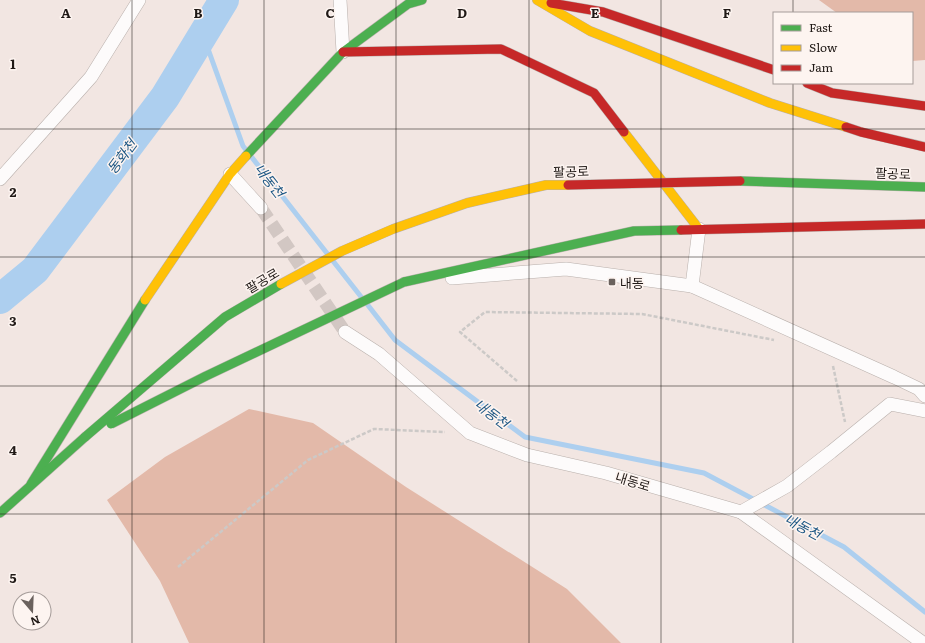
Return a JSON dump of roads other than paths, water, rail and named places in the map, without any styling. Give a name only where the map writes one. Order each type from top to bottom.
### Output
[{"type":"main road","points":[[31,484],[136,314],[230,174],[343,52],[408,4],[422,0]]},
{"type":"main road","points":[[538,0],[603,12],[773,70]]},
{"type":"main road","points":[[538,0],[590,31],[672,62],[770,104],[861,132],[925,147]]},
{"type":"main road","points":[[343,52],[501,49],[594,93],[699,229]]},
{"type":"main road","points":[[810,84],[832,93],[925,106]]},
{"type":"main road","name":"팔공로","points":[[0,513],[31,484],[225,317],[290,278],[342,251],[394,229],[467,203],[546,185],[597,183],[740,181],[925,187]]},
{"type":"main road","points":[[85,437],[206,376],[404,282],[634,231],[925,224]]},
{"type":"street","points":[[0,179],[91,76],[139,0]]},
{"type":"street","points":[[340,0],[343,52]]},
{"type":"street","points":[[230,174],[261,208]]},
{"type":"street","points":[[692,286],[699,229]]},
{"type":"street","points":[[404,282],[566,269],[692,286],[827,346],[923,391]]},
{"type":"street","name":"내동로","points":[[345,332],[379,354],[470,433],[526,455],[606,473],[660,490],[741,512]]},
{"type":"street","points":[[923,643],[741,512],[787,486],[890,404],[925,411]]},
{"type":"waterway","name":"동화천","points":[[0,299],[35,270],[165,97],[224,0]]},
{"type":"waterway","name":"내동천","points":[[203,35],[243,146],[362,298]]},
{"type":"waterway","name":"내동천","points":[[367,304],[395,340],[525,437],[704,473],[844,547],[925,612]]},
{"type":"tunnel","points":[[261,208],[345,332]]},
{"type":"place","name":"내동","points":[[612,282]]}]
